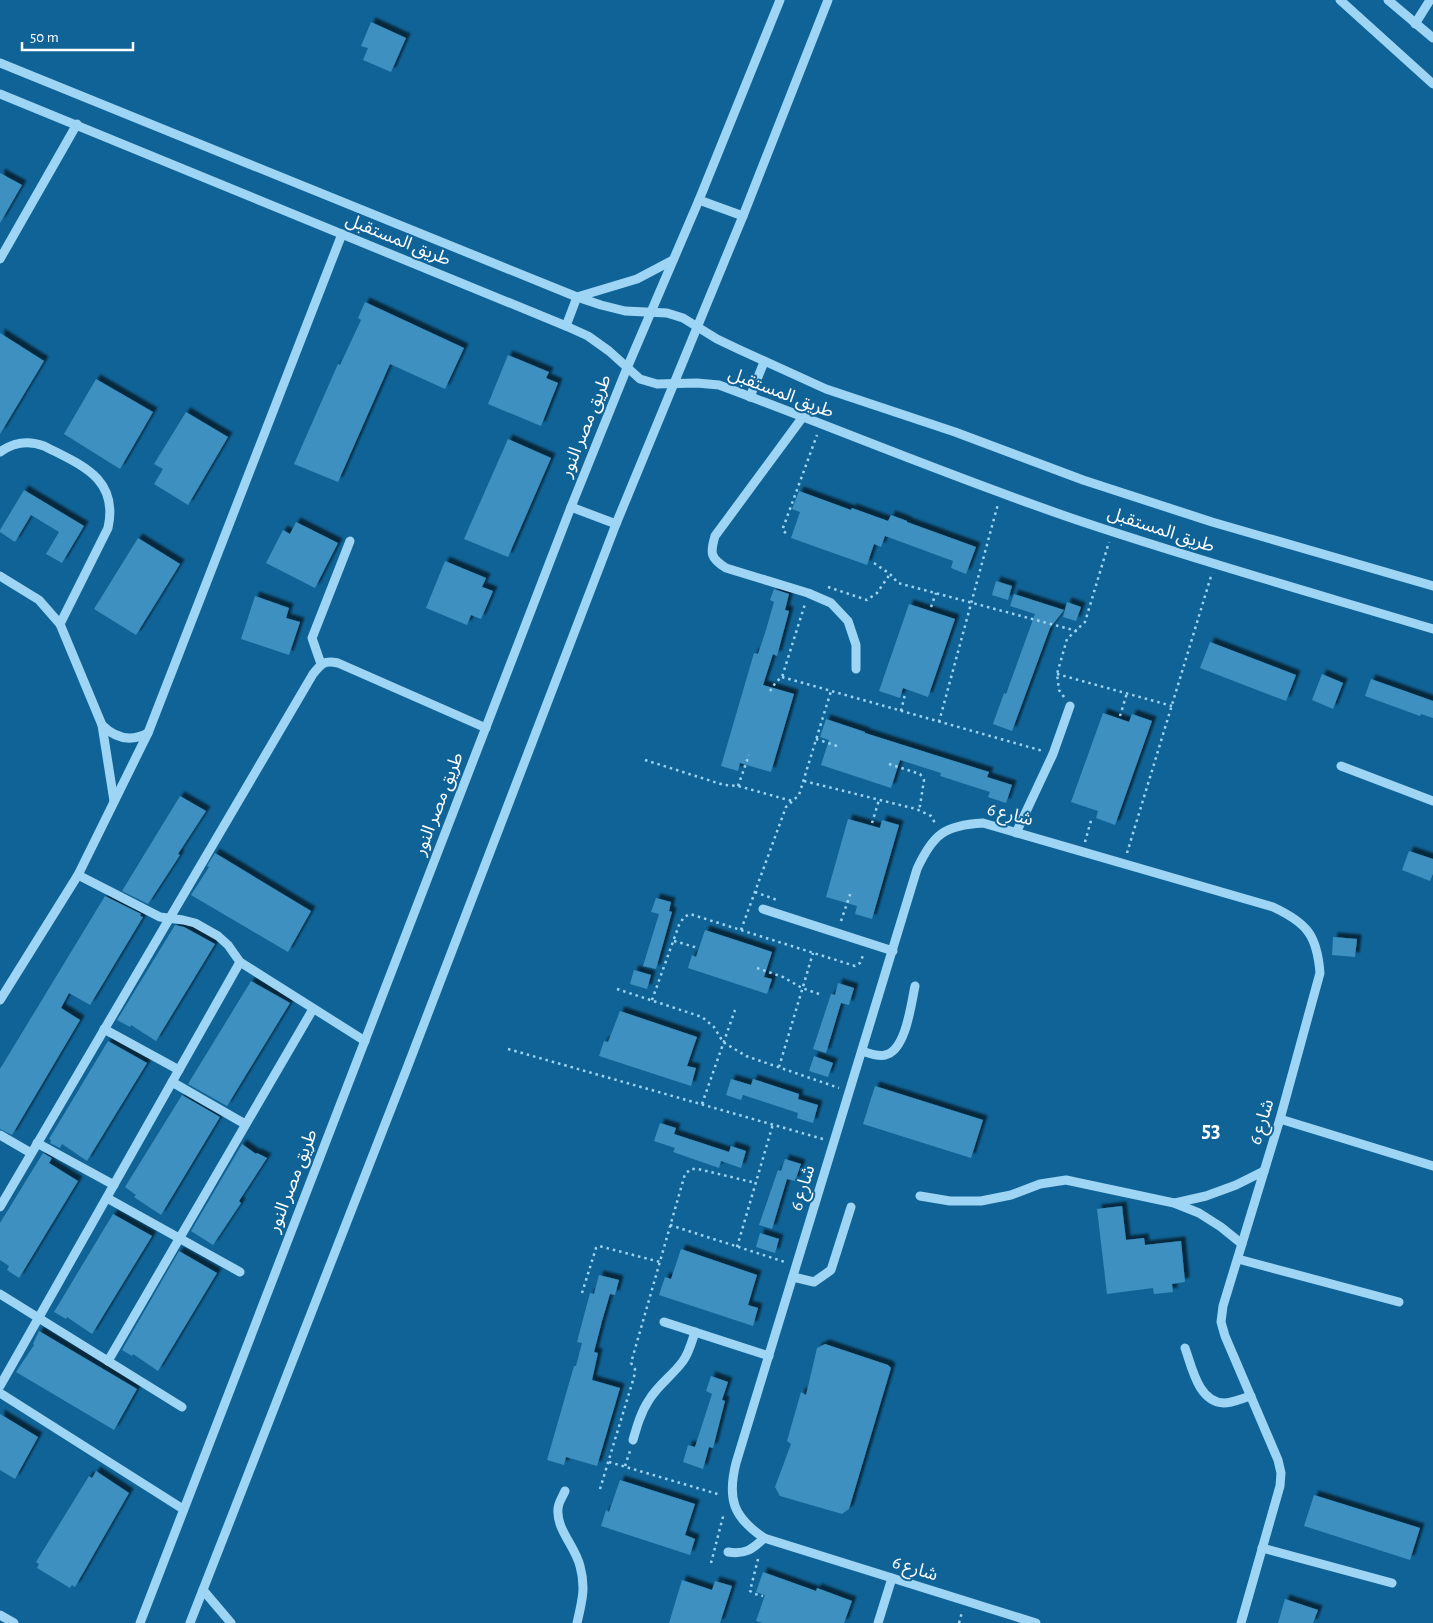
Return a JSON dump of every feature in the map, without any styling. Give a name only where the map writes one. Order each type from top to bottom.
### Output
[{"type":"street","name":"طريق مصر النور","points":[[140,1623],[571,506],[780,0]]},
{"type":"street","points":[[190,1623],[408,1068],[616,524],[743,216],[828,0]]},
{"type":"street","points":[[1340,0],[1433,84]]},
{"type":"street","points":[[1388,0],[1433,38]]},
{"type":"street","points":[[1415,24],[1430,0]]},
{"type":"street","name":"طريق المستقبل","points":[[0,63],[577,297],[626,311],[667,313],[683,318],[717,339],[826,389],[955,432],[1082,480],[1212,522],[1433,586]]},
{"type":"street","name":"طريق المستقبل","points":[[0,94],[566,326],[588,336],[609,351],[640,379],[657,384],[697,383],[719,385],[937,470],[1112,531],[1433,629]]},
{"type":"street","points":[[0,259],[76,124]]},
{"type":"street","points":[[699,200],[743,216]]},
{"type":"street","points":[[0,1000],[78,875],[148,733],[342,234]]},
{"type":"street","points":[[566,326],[577,297],[637,278],[674,260]]},
{"type":"street","points":[[750,396],[764,362]]},
{"type":"street","points":[[802,418],[716,536],[711,551],[716,562],[726,568],[808,593],[831,603],[848,621],[856,645],[856,670]]},
{"type":"street","points":[[0,452],[23,442],[44,446],[88,469],[95,475],[106,492],[111,510],[108,528],[60,624]]},
{"type":"street","points":[[571,506],[616,524]]},
{"type":"street","points":[[320,664],[312,638],[350,541]]},
{"type":"street","points":[[0,576],[32,594],[60,624],[102,725],[114,802]]},
{"type":"street","points":[[0,1207],[320,664],[329,661],[338,663],[486,728]]},
{"type":"street","points":[[1016,833],[1053,754],[1070,706]]},
{"type":"street","points":[[102,725],[116,736],[125,738],[134,738],[148,733]]},
{"type":"street","points":[[1341,766],[1433,801]]},
{"type":"street","name":"شارع 6","points":[[1036,1623],[764,1538],[749,1528],[738,1514],[730,1497],[736,1463],[917,869],[926,849],[942,834],[962,824],[983,823],[1273,907],[1293,916],[1309,931],[1318,951],[1320,973],[1280,1119],[1223,1306],[1221,1322],[1278,1460],[1281,1473],[1280,1486],[1241,1623]]},
{"type":"street","points":[[78,875],[160,917],[195,923],[218,936],[228,945],[240,962],[365,1041]]},
{"type":"street","points":[[763,909],[893,951]]},
{"type":"street","points":[[0,1386],[240,962]]},
{"type":"street","points":[[862,1052],[884,1056],[895,1051],[902,1042],[916,986]]},
{"type":"street","points":[[108,1361],[313,1009]]},
{"type":"street","points":[[104,1029],[179,1070]]},
{"type":"street","points":[[172,1082],[246,1124]]},
{"type":"street","points":[[1280,1119],[1433,1166]]},
{"type":"street","points":[[0,1135],[32,1153]]},
{"type":"street","points":[[37,1143],[114,1186]]},
{"type":"street","points":[[1174,1203],[1221,1191],[1264,1171]]},
{"type":"street","points":[[920,1196],[950,1201],[981,1201],[1011,1195],[1040,1184],[1066,1180],[1174,1203],[1199,1213],[1222,1227],[1242,1244]]},
{"type":"street","points":[[107,1198],[240,1272]]},
{"type":"street","points":[[793,1276],[814,1282],[831,1270],[851,1207]]},
{"type":"street","points":[[1238,1259],[1399,1302]]},
{"type":"street","points":[[0,1294],[182,1407]]},
{"type":"street","points":[[664,1322],[769,1356]]},
{"type":"street","points":[[633,1440],[639,1419],[649,1400],[662,1382],[683,1361],[695,1332]]},
{"type":"street","points":[[1185,1348],[1200,1389],[1210,1399],[1224,1403],[1251,1396]]},
{"type":"street","points":[[0,1393],[183,1509]]},
{"type":"street","points":[[565,1491],[558,1508],[560,1527],[570,1542],[580,1565],[584,1589],[577,1623]]},
{"type":"street","points":[[728,1552],[737,1553],[752,1550],[764,1538]]},
{"type":"street","points":[[1262,1548],[1392,1583]]},
{"type":"street","points":[[878,1623],[892,1578]]},
{"type":"street","points":[[203,1590],[231,1623]]},
{"type":"street","points":[[0,1615],[14,1623]]},
{"type":"path","points":[[786,533],[783,531],[783,528],[820,425]]},
{"type":"path","points":[[939,722],[1001,493]]},
{"type":"path","points":[[1070,706],[1059,690],[1057,674],[1067,640],[1085,622],[1112,531]]},
{"type":"path","points":[[874,563],[890,574],[898,583],[1077,631]]},
{"type":"path","points":[[1124,864],[1215,564]]},
{"type":"path","points":[[821,585],[867,600],[878,593],[890,574]]},
{"type":"path","points":[[770,691],[782,677],[808,593]]},
{"type":"path","points":[[931,607],[936,593]]},
{"type":"path","points":[[1057,674],[1172,706]]},
{"type":"path","points":[[782,677],[1053,754]]},
{"type":"path","points":[[741,930],[786,807],[799,795],[831,691]]},
{"type":"path","points":[[1120,716],[1127,693]]},
{"type":"path","points":[[900,711],[905,694]]},
{"type":"path","points":[[816,739],[837,746]]},
{"type":"path","points":[[738,786],[748,755]]},
{"type":"path","points":[[645,760],[724,785],[738,786],[792,801]]},
{"type":"path","points":[[889,764],[920,774],[924,780],[920,806],[916,809]]},
{"type":"path","points":[[804,781],[916,809],[931,816],[942,834]]},
{"type":"path","points":[[872,823],[879,800]]},
{"type":"path","points":[[1082,852],[1092,817]]},
{"type":"path","points":[[840,923],[851,892]]},
{"type":"path","points":[[652,1000],[684,918],[690,914],[855,966],[858,966],[860,963],[867,942]]},
{"type":"path","points":[[674,941],[698,948]]},
{"type":"path","points":[[779,1068],[813,953]]},
{"type":"path","points":[[757,968],[783,977],[802,988],[818,994]]},
{"type":"path","points":[[617,989],[702,1016],[714,1027],[723,1042],[746,1056],[850,1091]]},
{"type":"path","points":[[702,1104],[735,1010]]},
{"type":"path","points":[[508,1049],[834,1142]]},
{"type":"path","points":[[737,1247],[773,1124]]},
{"type":"path","points":[[600,1489],[634,1377],[635,1369],[631,1363],[684,1174],[691,1169],[698,1169],[756,1182]]},
{"type":"path","points":[[670,1225],[796,1266]]},
{"type":"path","points":[[582,1293],[596,1248],[599,1246],[660,1262]]},
{"type":"path","points":[[625,1466],[633,1440]]},
{"type":"path","points":[[608,1462],[730,1497],[711,1563]]},
{"type":"path","points":[[763,1596],[750,1591],[764,1538]]},
{"type":"building","points":[[371,22],[406,38],[391,72],[363,60],[368,48],[361,46]]},
{"type":"building","points":[[0,173],[22,185],[0,223]]},
{"type":"building","points":[[365,302],[464,348],[445,389],[390,364],[338,482],[294,464],[338,364],[340,365],[361,320],[358,318]]},
{"type":"building","points":[[0,333],[44,361],[0,434]]},
{"type":"building","points":[[508,355],[549,372],[546,378],[558,383],[541,426],[488,404]]},
{"type":"building","points":[[96,379],[153,412],[120,469],[64,434]]},
{"type":"building","points":[[186,412],[228,437],[188,505],[154,484],[163,469],[154,464]]},
{"type":"building","points":[[508,439],[551,458],[508,557],[464,539]]},
{"type":"building","points":[[24,490],[84,526],[62,563],[46,554],[59,532],[31,515],[15,542],[0,532]]},
{"type":"building","points":[[799,491],[888,521],[891,515],[976,547],[966,574],[951,568],[953,561],[885,536],[881,547],[874,544],[867,565],[791,538],[800,512],[792,509]]},
{"type":"building","points":[[296,522],[338,543],[315,588],[266,563],[283,530],[290,534]]},
{"type":"building","points":[[138,538],[180,564],[136,635],[94,609]]},
{"type":"building","points":[[445,561],[486,578],[482,587],[493,591],[481,619],[471,615],[467,625],[426,608]]},
{"type":"building","points":[[996,581],[1012,586],[1008,600],[992,595]]},
{"type":"building","points":[[774,589],[789,594],[785,610],[789,611],[777,656],[773,654],[763,685],[794,694],[771,772],[740,763],[738,771],[721,766],[754,653],[758,654],[766,630],[774,602],[770,600]]},
{"type":"building","points":[[1014,594],[1064,610],[1050,628],[1012,731],[993,724],[1035,614],[1010,606]]},
{"type":"building","points":[[255,596],[289,608],[286,618],[300,622],[289,655],[241,639]]},
{"type":"building","points":[[1067,602],[1081,607],[1076,621],[1063,617]]},
{"type":"building","points":[[909,604],[955,619],[928,697],[903,688],[900,698],[879,691]]},
{"type":"building","points":[[1210,642],[1296,675],[1286,701],[1200,668]]},
{"type":"building","points":[[1322,674],[1343,683],[1333,709],[1312,700]]},
{"type":"building","points":[[1371,679],[1433,701],[1433,718],[1421,714],[1420,716],[1365,696]]},
{"type":"building","points":[[1103,713],[1129,722],[1132,714],[1152,721],[1115,825],[1096,818],[1098,811],[1071,802]]},
{"type":"building","points":[[826,719],[989,772],[987,777],[1012,785],[1006,803],[988,797],[990,792],[940,776],[941,773],[900,760],[891,788],[821,765],[829,740],[820,737]]},
{"type":"building","points":[[180,796],[206,811],[148,904],[122,891]]},
{"type":"building","points":[[848,819],[880,828],[882,820],[899,825],[872,919],[855,914],[857,906],[826,897]]},
{"type":"building","points":[[1409,851],[1433,859],[1433,874],[1430,881],[1402,870]]},
{"type":"building","points":[[215,853],[311,911],[288,952],[191,895],[209,867],[207,866]]},
{"type":"building","points":[[105,896],[141,914],[140,916],[143,917],[90,1005],[69,993],[61,1008],[80,1020],[12,1135],[0,1129],[0,1069]]},
{"type":"building","points":[[656,898],[671,902],[669,911],[672,912],[656,969],[643,966],[659,914],[651,912]]},
{"type":"building","points":[[175,925],[184,927],[215,944],[156,1041],[131,1025],[130,1027],[117,1020]]},
{"type":"building","points":[[705,930],[772,952],[764,977],[772,979],[767,994],[688,968],[692,955],[696,957]]},
{"type":"building","points":[[1333,937],[1357,939],[1355,957],[1332,955]]},
{"type":"building","points":[[634,970],[651,975],[647,989],[630,984]]},
{"type":"building","points":[[251,981],[290,1003],[227,1106],[188,1084]]},
{"type":"building","points":[[838,983],[854,988],[849,1005],[841,1003],[826,1053],[813,1049],[831,994],[835,995]]},
{"type":"building","points":[[620,1011],[697,1037],[687,1066],[696,1068],[691,1086],[599,1056],[604,1041],[608,1042]]},
{"type":"building","points":[[108,1041],[147,1063],[87,1161],[62,1144],[60,1148],[50,1143],[51,1140],[49,1139]]},
{"type":"building","points":[[814,1056],[833,1063],[828,1077],[809,1071]]},
{"type":"building","points":[[731,1079],[751,1085],[753,1079],[799,1094],[798,1099],[818,1105],[813,1123],[797,1118],[798,1113],[743,1095],[741,1100],[726,1095]]},
{"type":"building","points":[[875,1086],[983,1120],[971,1158],[863,1124]]},
{"type":"building","points":[[182,1095],[220,1117],[161,1215],[134,1197],[136,1195],[125,1187]]},
{"type":"building","points":[[660,1123],[676,1128],[674,1134],[729,1152],[731,1146],[746,1151],[741,1168],[721,1161],[719,1168],[673,1152],[675,1148],[654,1141]]},
{"type":"building","points":[[242,1144],[256,1154],[267,1158],[239,1201],[241,1203],[213,1245],[191,1231]]},
{"type":"building","points":[[43,1153],[52,1158],[49,1163],[78,1181],[19,1278],[7,1270],[9,1266],[0,1260],[0,1223]]},
{"type":"building","points":[[785,1159],[801,1164],[795,1181],[787,1179],[772,1229],[759,1225],[778,1170],[781,1171]]},
{"type":"building","points":[[1122,1206],[1126,1240],[1144,1238],[1145,1245],[1181,1241],[1185,1282],[1172,1284],[1173,1292],[1154,1294],[1153,1288],[1107,1294],[1097,1209]]},
{"type":"building","points":[[113,1214],[152,1236],[92,1334],[67,1317],[66,1319],[54,1312]]},
{"type":"building","points":[[760,1233],[779,1239],[775,1253],[756,1247]]},
{"type":"building","points":[[681,1249],[757,1275],[748,1305],[758,1308],[753,1326],[659,1295],[665,1277],[671,1279]]},
{"type":"building","points":[[179,1251],[217,1273],[158,1371],[133,1354],[132,1356],[122,1350]]},
{"type":"building","points":[[599,1275],[619,1280],[615,1295],[610,1294],[602,1321],[594,1352],[598,1353],[592,1380],[620,1388],[597,1466],[566,1457],[564,1465],[547,1460],[582,1343],[577,1342],[590,1293],[594,1294]]},
{"type":"building","points":[[39,1331],[137,1389],[114,1430],[16,1372],[34,1345]]},
{"type":"building","points":[[825,1344],[888,1365],[891,1368],[849,1509],[842,1514],[780,1496],[775,1487],[791,1444],[787,1441],[801,1392],[806,1395],[817,1348]]},
{"type":"building","points":[[711,1376],[728,1382],[722,1400],[725,1401],[713,1448],[709,1447],[703,1469],[683,1462],[688,1445],[695,1447],[712,1394],[706,1391]]},
{"type":"building","points":[[0,1414],[38,1437],[15,1479],[0,1470]]},
{"type":"building","points":[[96,1471],[129,1493],[75,1587],[72,1585],[70,1588],[37,1568],[39,1564],[36,1562],[89,1476],[92,1478]]},
{"type":"building","points":[[620,1480],[695,1504],[685,1535],[695,1539],[690,1555],[601,1526],[606,1510],[609,1512]]},
{"type":"building","points":[[1314,1495],[1420,1528],[1410,1560],[1304,1526]]},
{"type":"building","points":[[763,1572],[816,1591],[817,1588],[852,1601],[844,1623],[763,1623],[756,1621],[765,1595],[756,1592]]},
{"type":"building","points":[[682,1580],[712,1590],[715,1581],[732,1586],[720,1623],[669,1623]]},
{"type":"building","points":[[1285,1599],[1318,1610],[1313,1623],[1278,1623]]},
{"type":"district","name":"53","points":[[1211,1130]]}]
